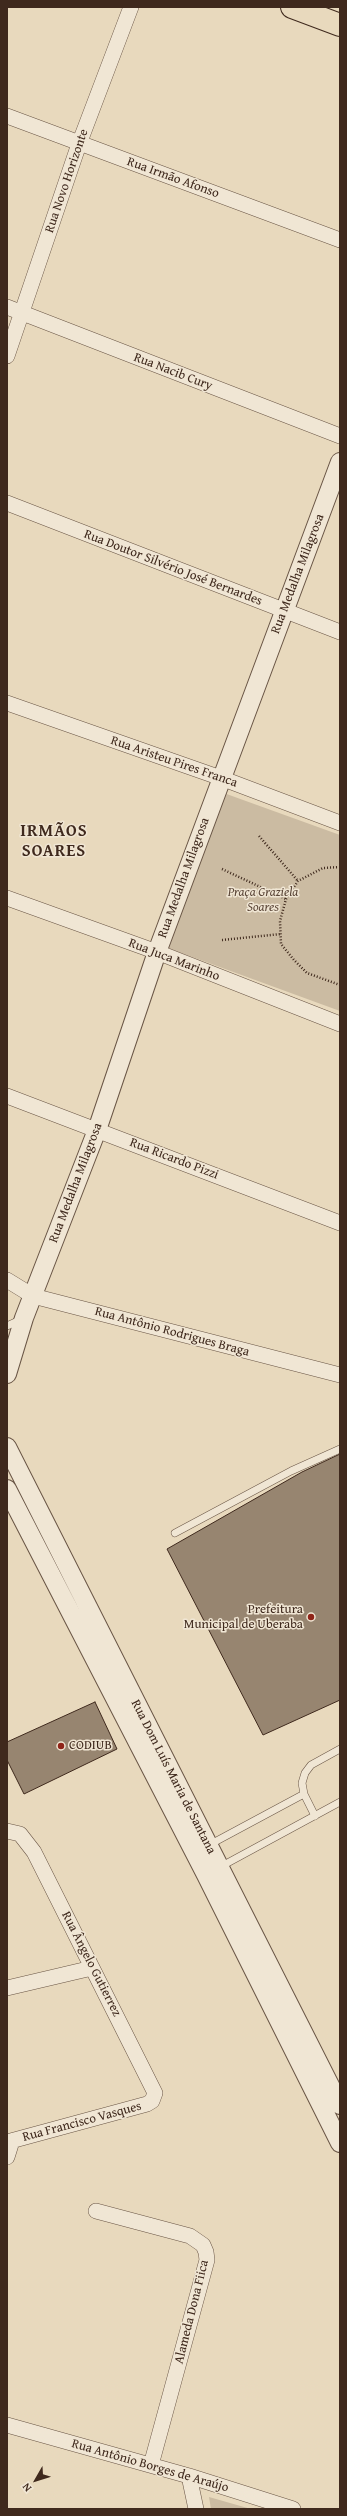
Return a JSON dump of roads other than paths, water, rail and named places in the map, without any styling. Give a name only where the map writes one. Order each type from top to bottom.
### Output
[{"type":"main road","points":[[292,7],[340,25]]},
{"type":"street","name":"Rua Novo Horizonte","points":[[7,356],[79,144],[131,7]]},
{"type":"street","name":"Rua Irmão Afonso","points":[[7,116],[340,240]]},
{"type":"street","name":"Rua Nacib Cury","points":[[7,307],[340,436]]},
{"type":"street","name":"Rua Medalha Milagrosa","points":[[7,1374],[24,1318],[97,1130],[157,952],[220,778],[340,462]]},
{"type":"street","name":"Rua Doutor Silvério José Bernardes","points":[[7,503],[340,632]]},
{"type":"street","name":"Rua Aristeu Pires Franca","points":[[7,704],[220,778],[340,823]]},
{"type":"street","name":"Rua Juca Marinho","points":[[7,898],[157,952],[340,1024]]},
{"type":"street","name":"Rua Ricardo Pizzi","points":[[7,1096],[340,1222]]},
{"type":"street","name":"Rua Antônio Rodrigues Braga","points":[[7,1280],[33,1296],[340,1375]]},
{"type":"street","name":"Rua Dom Luís Maria de Santana","points":[[7,1447],[212,1871],[340,2143]]},
{"type":"street","name":"Rua Dom Luís Maria de Santana","points":[[7,1489],[201,1849]]},
{"type":"street","name":"Rua Ângelo Gutierrez","points":[[14,1832],[34,1852],[154,2087],[154,2097]]},
{"type":"street","name":"Rua Dom Luís Maria de Santana","points":[[212,1871],[340,2105]]},
{"type":"street","points":[[7,1988],[92,1968]]},
{"type":"street","name":"Rua Francisco Vasques","points":[[9,2142],[148,2104],[154,2097]]},
{"type":"street","points":[[7,2157],[9,2142]]},
{"type":"street","name":"Alameda Dona Fiica","points":[[96,2211],[190,2236],[203,2245],[206,2252],[207,2260],[151,2465]]},
{"type":"street","name":"Rua Antônio Borges de Araújo","points":[[7,2425],[189,2476],[293,2509]]},
{"type":"street","points":[[189,2476],[196,2509]]},
{"type":"lane","points":[[7,1326],[24,1318]]},
{"type":"lane","points":[[175,1533],[291,1471],[340,1449]]},
{"type":"lane","points":[[315,1816],[304,1794],[302,1783],[305,1773],[311,1765],[340,1749]]},
{"type":"lane","points":[[201,1849],[304,1794]]},
{"type":"lane","points":[[212,1871],[340,1802]]},
{"type":"place","name":"Prefeitura Municipal de Uberaba","points":[[311,1617]]},
{"type":"place","name":"CODIUB","points":[[61,1746]]},
{"type":"district","name":"IRMÃOS SOARES","points":[[54,842]]},
{"type":"park label","name":"Praça Graziela Soares","points":[[263,900]]}]
